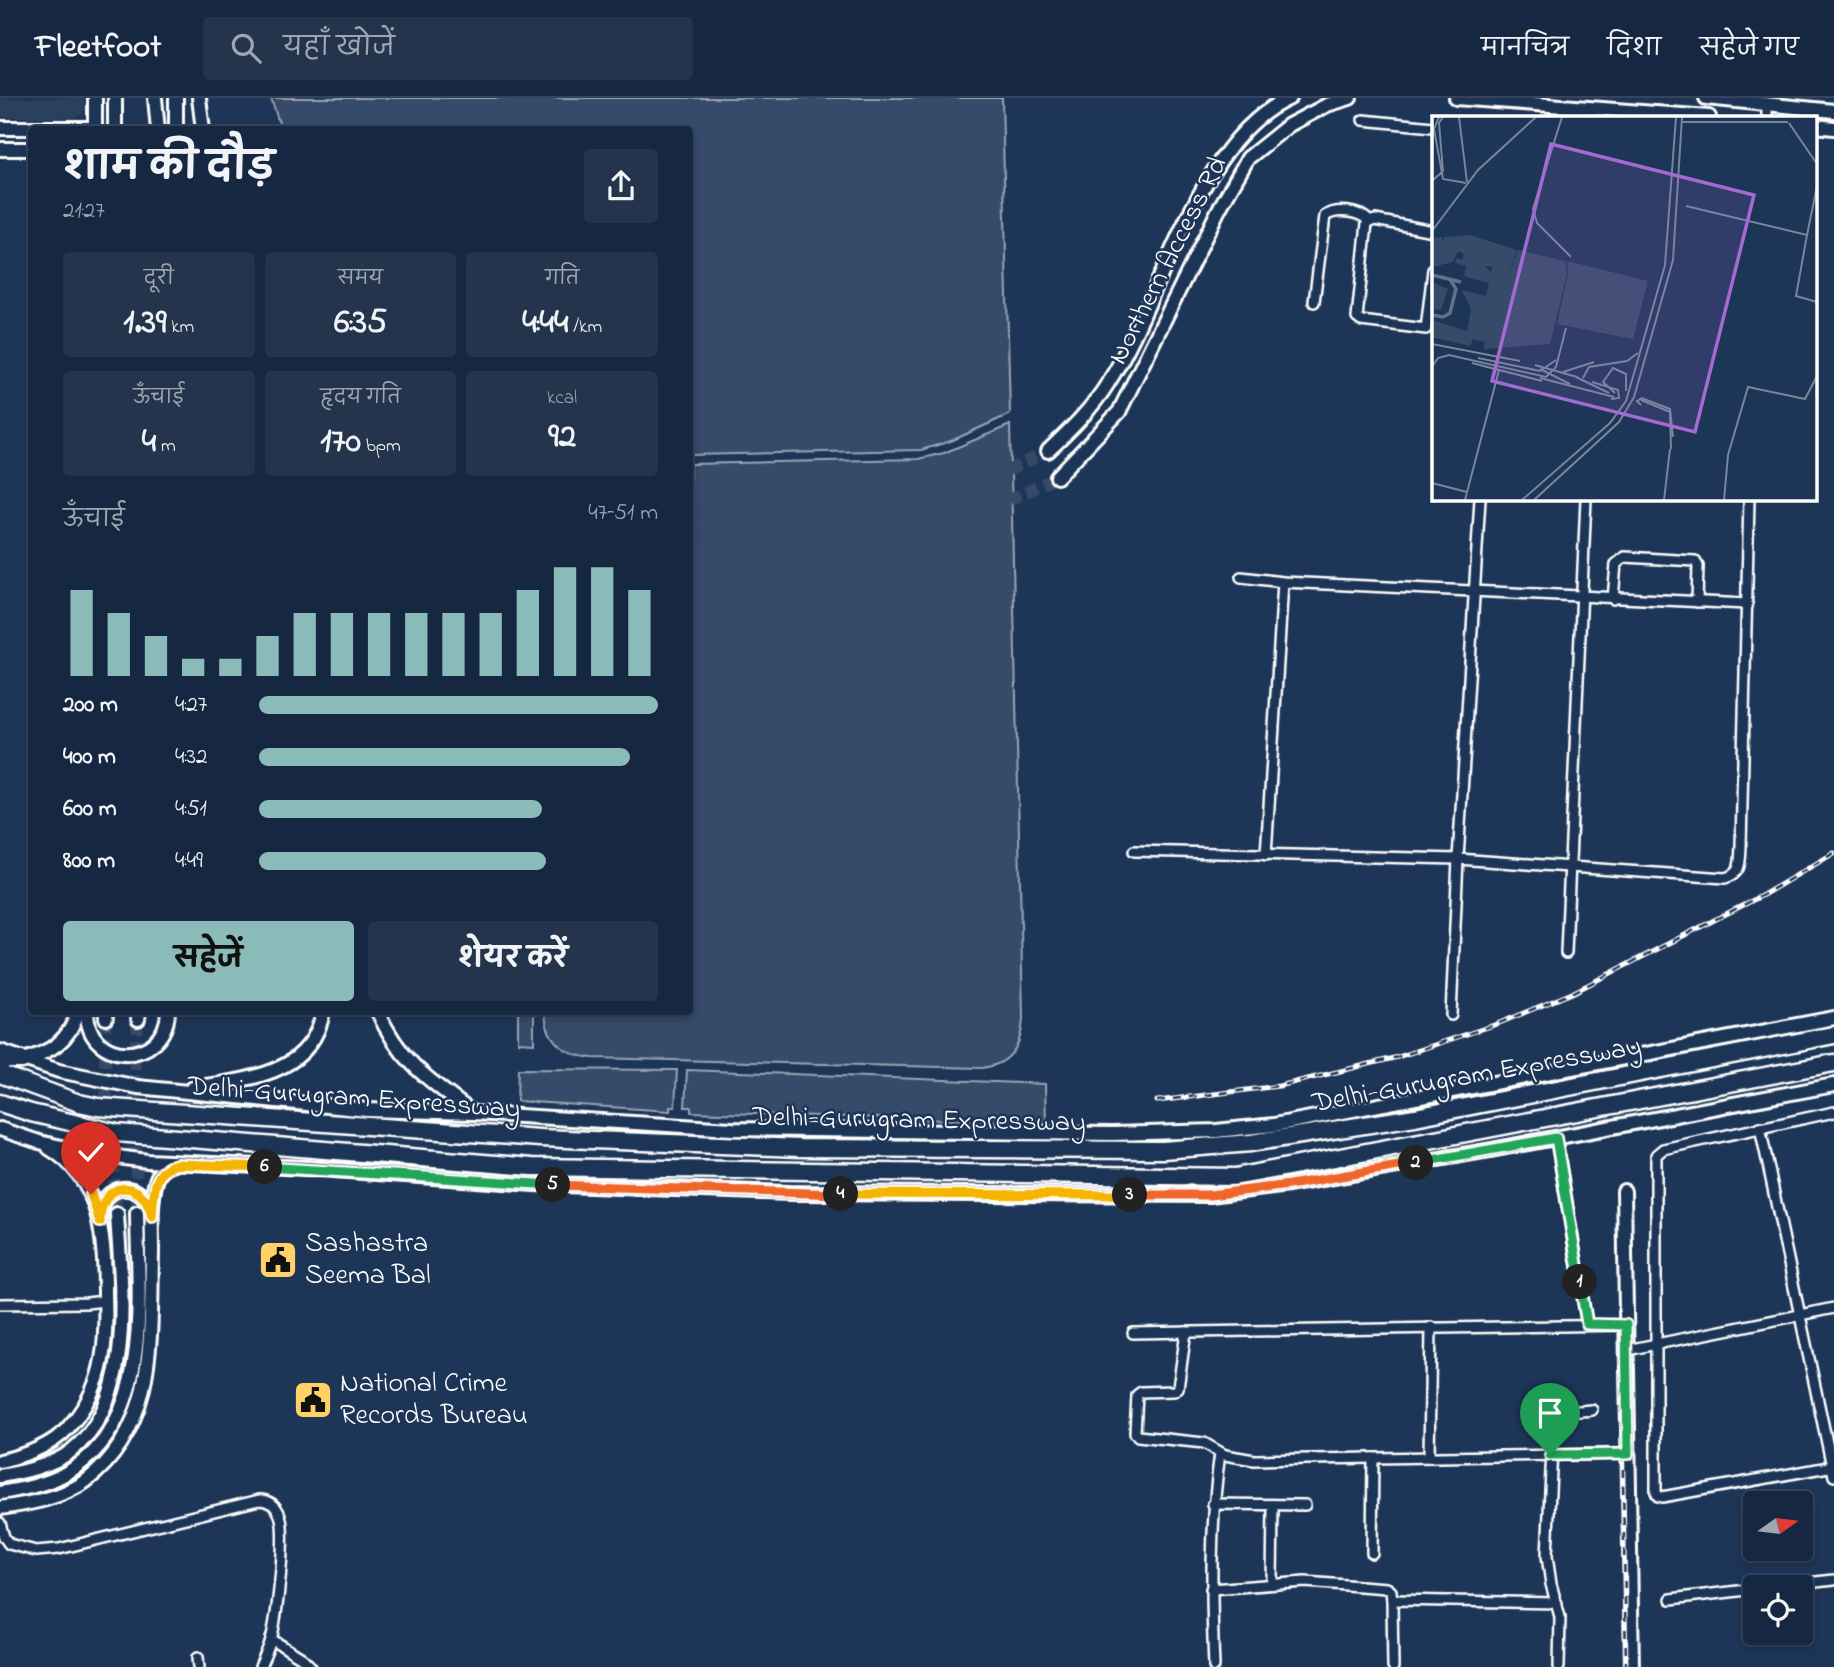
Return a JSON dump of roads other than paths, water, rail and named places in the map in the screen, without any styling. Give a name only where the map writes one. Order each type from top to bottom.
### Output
[{"type":"highway","name":"Delhi-Gurugram Expressway","points":[[0,1074],[98,1107],[540,1138],[800,1148],[1163,1150],[1251,1143],[1415,1117],[1834,1035]]},
{"type":"highway","points":[[0,1060],[22,1060]]},
{"type":"highway","name":"Delhi-Gurugram Expressway","points":[[0,1102],[31,1114],[117,1133],[532,1167],[1235,1177],[1834,1063]]},
{"type":"main road","points":[[95,98],[95,126]]},
{"type":"main road","points":[[115,126],[116,98]]},
{"type":"main road","points":[[155,98],[159,126]]},
{"type":"main road","points":[[176,126],[177,98]]},
{"type":"main road","points":[[199,98],[202,126]]},
{"type":"main road","name":"Northern Access Rd","points":[[1048,451],[1082,418],[1108,383],[1130,344],[1206,181],[1233,142],[1257,120],[1290,98]]},
{"type":"main road","name":"Northern Access Rd","points":[[1057,477],[1119,412],[1219,209],[1248,158],[1289,125],[1327,105],[1350,98]]},
{"type":"main road","points":[[1456,98],[1678,116]]},
{"type":"main road","points":[[1706,98],[1834,111]]},
{"type":"main road","points":[[1816,126],[1834,128]]},
{"type":"main road","points":[[0,128],[28,128]]},
{"type":"main road","points":[[0,149],[28,149]]},
{"type":"main road","points":[[22,1060],[41,1055],[60,1043],[77,1015]]},
{"type":"main road","points":[[87,1015],[88,1026],[94,1039],[109,1050],[128,1053],[146,1050],[158,1040],[166,1025],[168,1015]]},
{"type":"main road","points":[[176,1091],[261,1076],[275,1071],[297,1058],[308,1046],[322,1015]]},
{"type":"main road","points":[[380,1015],[405,1058],[421,1074],[473,1113]]},
{"type":"main road","points":[[0,1051],[22,1060],[97,1080],[176,1091],[367,1110],[473,1113],[732,1129],[1112,1134],[1274,1125],[1834,1018]]},
{"type":"main road","points":[[0,1129],[40,1142],[93,1154],[177,1164],[306,1168],[534,1184],[789,1193],[1210,1195],[1289,1185],[1556,1138],[1834,1085]]},
{"type":"main road","points":[[40,1142],[64,1158],[72,1167],[91,1194],[100,1222]]},
{"type":"main road","points":[[0,1508],[70,1490],[84,1482],[111,1457],[123,1441],[141,1395],[149,1352],[152,1217],[159,1174],[168,1166],[177,1164]]},
{"type":"main road","points":[[0,1461],[45,1445],[56,1438],[67,1429],[88,1401],[104,1350],[105,1301],[100,1222],[105,1199],[122,1189],[133,1189],[144,1196],[152,1217]]},
{"type":"main road","points":[[1624,1191],[1632,1667]]},
{"type":"main road","points":[[0,1493],[26,1489],[56,1479],[79,1466],[98,1448],[122,1410],[135,1365],[138,1313],[137,1213]]},
{"type":"main road","points":[[0,1476],[49,1463],[71,1452],[105,1406],[118,1364],[122,1328],[117,1214]]},
{"type":"street","points":[[1767,116],[1768,103]]},
{"type":"street","points":[[1363,120],[1432,127]]},
{"type":"street","points":[[1314,302],[1325,216],[1333,212],[1359,213],[1369,221],[1432,231]]},
{"type":"street","points":[[1369,221],[1363,247],[1357,316],[1359,320],[1426,328],[1432,278]]},
{"type":"street","points":[[1451,1015],[1480,500]]},
{"type":"street","points":[[1566,953],[1586,500]]},
{"type":"street","points":[[1134,851],[1458,859],[1724,878],[1738,870],[1749,500]]},
{"type":"street","points":[[1613,599],[1616,564],[1625,557],[1694,560],[1698,566],[1697,602]]},
{"type":"street","points":[[1241,577],[1283,582],[1747,604]]},
{"type":"street","points":[[1266,855],[1283,582]]},
{"type":"street","points":[[1760,1126],[1833,1469],[1658,1496],[1656,1155],[1662,1149],[1760,1126],[1834,1112]]},
{"type":"street","points":[[1556,1138],[1587,1324]]},
{"type":"street","points":[[0,1304],[105,1301]]},
{"type":"street","points":[[1627,1350],[1834,1308]]},
{"type":"street","points":[[1133,1333],[1626,1325]]},
{"type":"street","points":[[1429,1457],[1431,1327]]},
{"type":"street","points":[[1186,1332],[1178,1388],[1174,1391],[1139,1393],[1136,1398],[1135,1433],[1140,1437],[1204,1443],[1220,1453],[1241,1460],[1628,1454]]},
{"type":"street","points":[[1559,1667],[1560,1617],[1547,1556],[1550,1455],[1556,1417],[1592,1410]]},
{"type":"street","points":[[1214,1667],[1211,1589],[1213,1504],[1220,1453]]},
{"type":"street","points":[[1372,1553],[1373,1458]]},
{"type":"street","points":[[0,1523],[9,1544],[45,1551],[259,1500],[269,1502],[275,1506],[281,1517],[283,1537],[271,1639],[260,1667]]},
{"type":"street","points":[[1213,1504],[1306,1505]]},
{"type":"street","points":[[1272,1583],[1273,1505]]},
{"type":"street","points":[[1813,1582],[1834,1580]]},
{"type":"street","points":[[1211,1589],[1305,1582],[1384,1588],[1391,1591],[1392,1667]]},
{"type":"street","points":[[1671,1599],[1743,1590]]},
{"type":"street","points":[[1392,1600],[1557,1603]]},
{"type":"street","points":[[271,1639],[302,1658],[311,1667]]},
{"type":"tunnel","points":[[693,514],[900,502],[952,492],[995,477],[1048,451]]},
{"type":"tunnel","points":[[693,536],[900,529],[955,519],[997,506],[1057,477]]},
{"type":"tunnel","points":[[106,1018],[105,1077],[117,1214]]},
{"type":"tunnel","points":[[137,1213],[134,1078],[138,1019]]},
{"type":"railway","points":[[1157,1101],[1279,1086],[1398,1057],[1497,1024],[1572,993],[1763,895],[1834,853]]},
{"type":"railway","points":[[1621,1357],[1626,1667]]},
{"type":"place","name":"Sashastra Seema Bal","points":[[278,1260]]},
{"type":"place","name":"National Crime Records Bureau","points":[[313,1400]]}]
